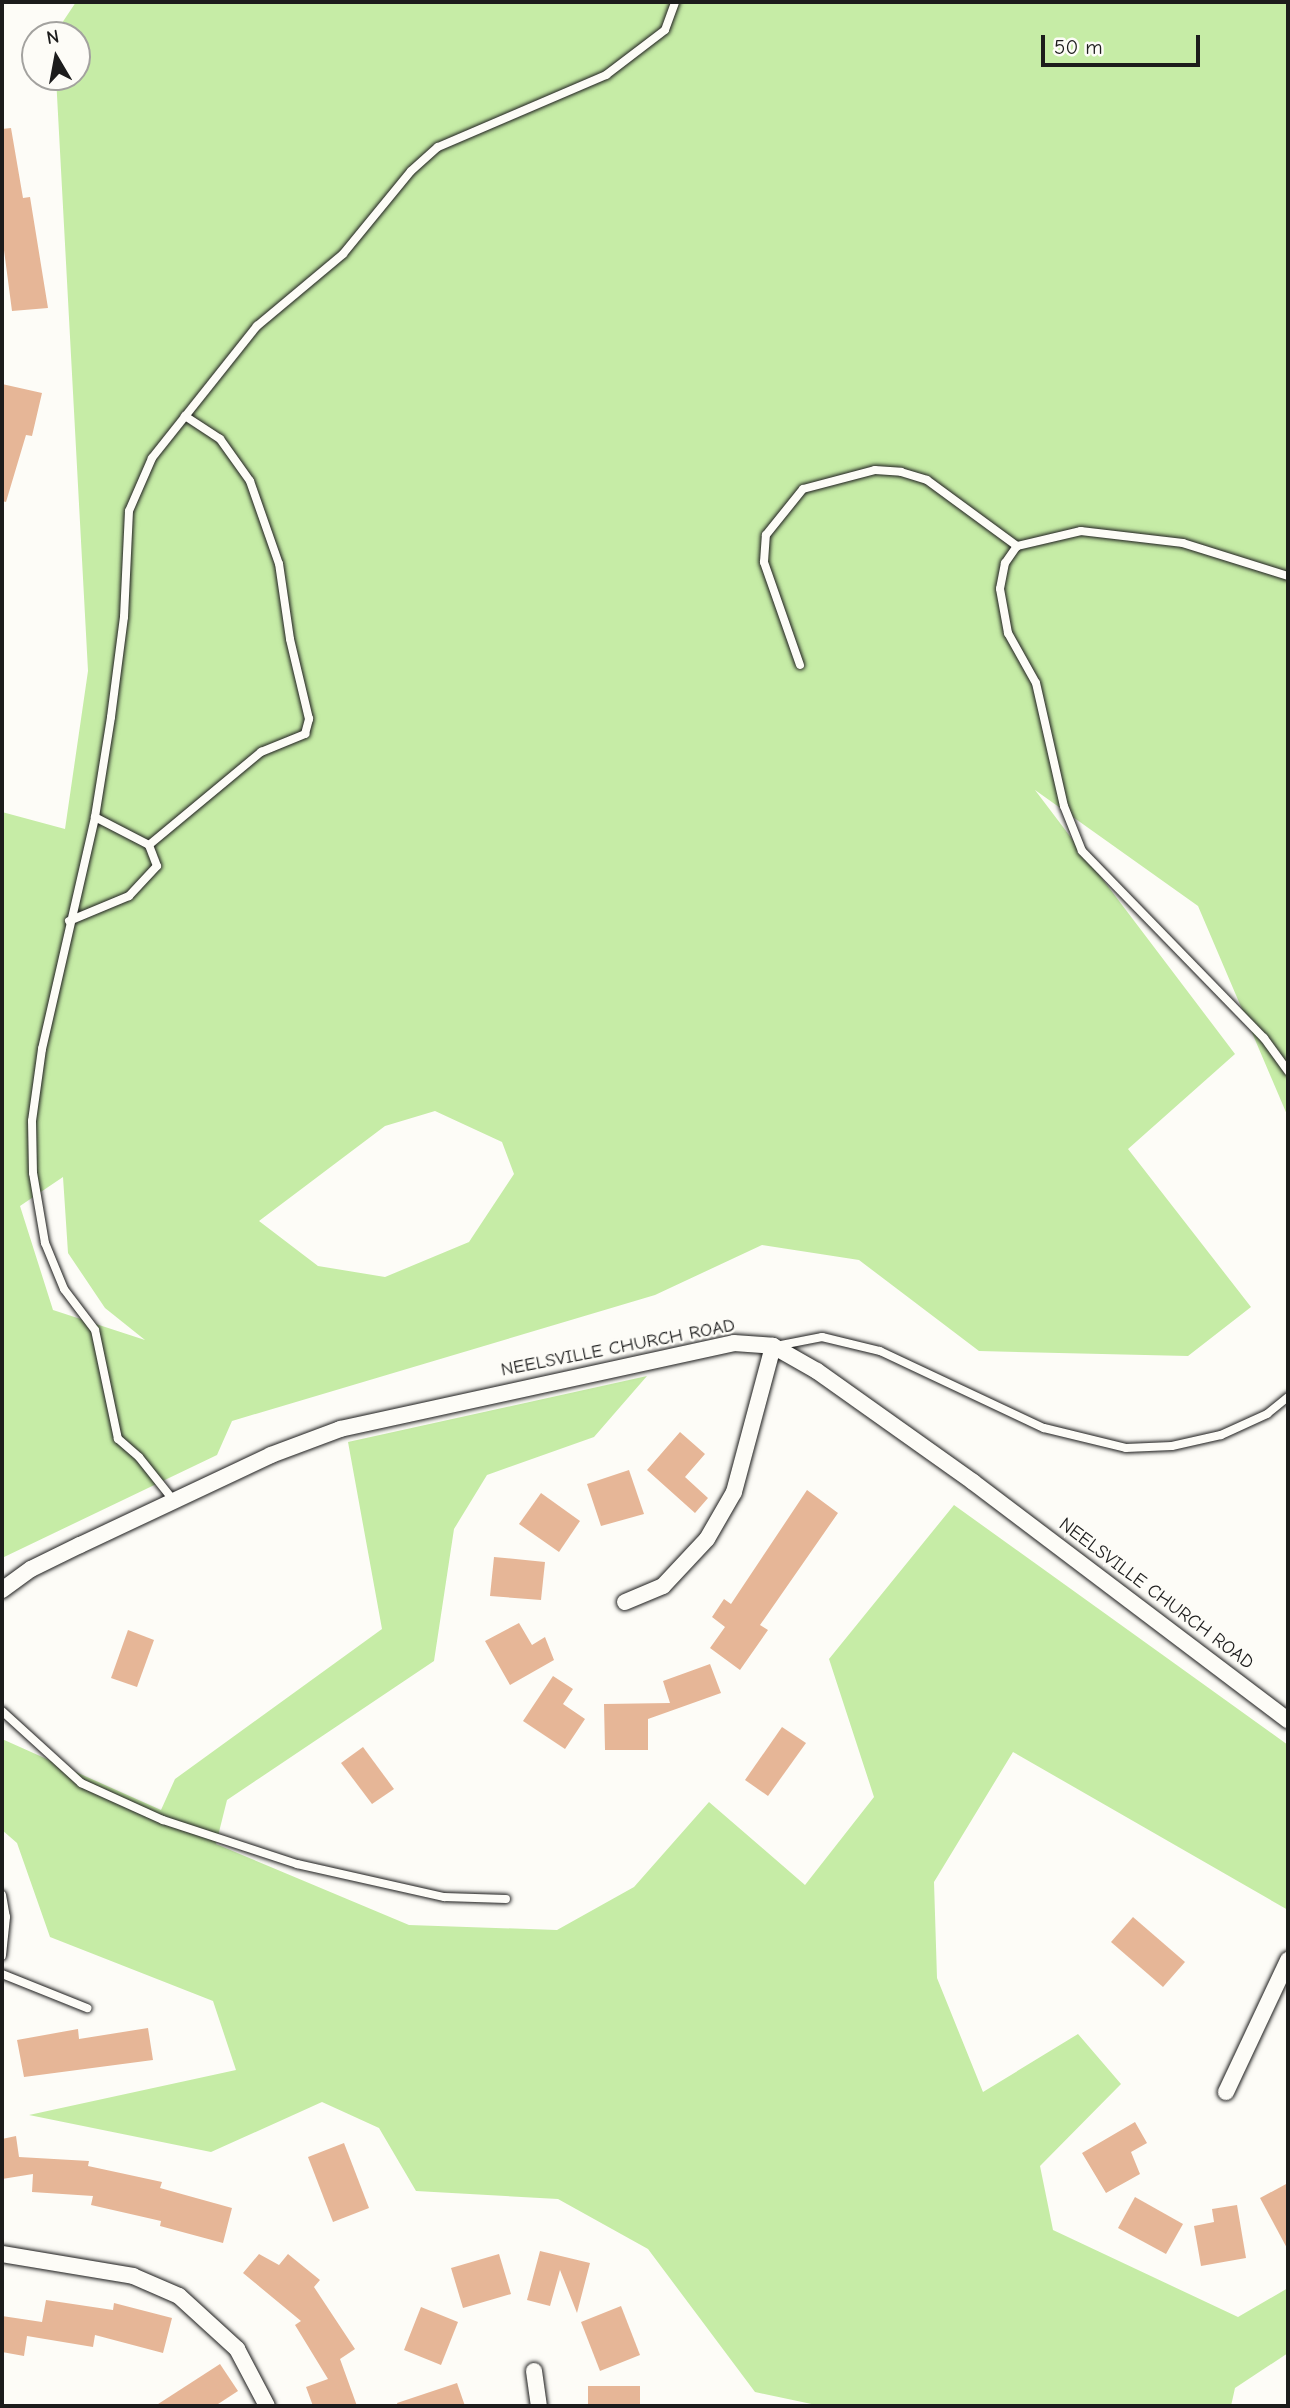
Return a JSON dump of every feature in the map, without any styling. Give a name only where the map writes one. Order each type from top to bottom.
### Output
[{"type":"street","name":"NEELSVILLE CHURCH ROAD","points":[[2,1590],[31,1569],[174,1501],[340,1429],[734,1343],[773,1346],[817,1371],[973,1482],[1288,1720]]},
{"type":"street","points":[[625,1602],[663,1586],[707,1539],[734,1492],[773,1346]]},
{"type":"street","points":[[1226,2092],[1288,1960]]},
{"type":"street","points":[[2,2254],[133,2277],[179,2296],[237,2349],[268,2406]]},
{"type":"street","points":[[534,2371],[539,2406]]},
{"type":"lane","points":[[174,1501],[139,1457],[118,1439],[94,1330],[64,1289],[45,1243],[33,1172],[32,1121],[42,1049],[69,920],[96,817],[124,617],[129,511],[152,458],[257,326],[343,254],[411,171],[438,147],[606,75],[665,30],[675,2]]},
{"type":"lane","points":[[149,845],[261,751],[305,734],[309,719],[290,639],[279,564],[250,481],[220,439],[185,415]]},
{"type":"lane","points":[[800,665],[764,562],[766,535],[803,489],[875,470],[901,472],[927,480],[1017,546]]},
{"type":"lane","points":[[1288,576],[1183,543],[1120,532],[1081,531],[1017,546],[1005,563],[1003,612],[1008,633],[1037,683],[1064,806],[1082,851],[1264,1038],[1288,1071]]},
{"type":"lane","points":[[69,920],[140,888],[157,866],[149,845],[96,817]]},
{"type":"lane","points":[[773,1346],[822,1337],[880,1351],[1044,1428],[1126,1448],[1172,1446],[1221,1435],[1266,1414],[1288,1397]]},
{"type":"lane","points":[[2,1711],[81,1783],[163,1820],[297,1864],[444,1897],[506,1899]]},
{"type":"lane","points":[[2,1895],[6,1917],[2,1956]]},
{"type":"lane","points":[[2,1974],[87,2008]]},
{"type":"green space","points":[[76,2],[1288,2],[1288,1117],[1198,906],[1035,790],[1235,1054],[1128,1149],[1251,1307],[1188,1356],[979,1351],[859,1260],[762,1245],[655,1295],[232,1421],[217,1455],[2,1558],[2,812],[65,829],[88,671],[57,91],[91,91],[91,21],[63,21]],"holes":[[[435,1111],[502,1142],[514,1174],[469,1242],[385,1277],[318,1266],[259,1221],[385,1126]],[[63,1177],[68,1253],[105,1308],[145,1340],[53,1310],[20,1206]]]},
{"type":"green space","points":[[647,1376],[594,1437],[487,1475],[454,1529],[434,1661],[227,1800],[216,1844],[409,1925],[557,1930],[634,1887],[709,1802],[805,1885],[874,1797],[829,1659],[954,1505],[1288,1745],[1288,1910],[1013,1752],[934,1882],[937,1978],[983,2092],[1078,2034],[1121,2084],[1040,2166],[1053,2230],[1238,2317],[1288,2288],[1288,2353],[1235,2388],[1231,2406],[821,2406],[755,2392],[648,2249],[558,2199],[416,2191],[379,2128],[322,2102],[211,2152],[29,2115],[236,2070],[213,2001],[50,1937],[17,1843],[2,1830],[2,1739],[161,1810],[175,1779],[382,1629],[348,1442]]},
{"type":"building","points":[[11,128],[23,198],[30,197],[48,308],[12,311],[2,235],[2,129]]},
{"type":"building","points":[[2,384],[42,393],[32,436],[26,435],[6,502],[2,501]]},
{"type":"building","points":[[680,1432],[705,1454],[685,1477],[708,1498],[695,1513],[647,1470]]},
{"type":"building","points":[[629,1470],[644,1514],[601,1526],[587,1484]]},
{"type":"building","points":[[807,1490],[838,1513],[760,1625],[768,1630],[740,1670],[710,1648],[725,1627],[712,1617],[724,1599],[731,1604]]},
{"type":"building","points":[[541,1493],[580,1521],[559,1552],[519,1524]]},
{"type":"building","points":[[494,1557],[545,1562],[541,1600],[490,1596]]},
{"type":"building","points":[[519,1623],[532,1645],[545,1637],[554,1660],[510,1685],[485,1641]]},
{"type":"building","points":[[128,1630],[154,1640],[137,1687],[111,1678]]},
{"type":"building","points":[[710,1664],[721,1693],[648,1719],[648,1750],[605,1750],[604,1704],[670,1703],[663,1681]]},
{"type":"building","points":[[553,1676],[573,1689],[563,1704],[585,1719],[565,1749],[523,1721]]},
{"type":"building","points":[[782,1727],[806,1743],[768,1796],[745,1780]]},
{"type":"building","points":[[363,1747],[394,1789],[372,1804],[341,1763]]},
{"type":"building","points":[[1133,1917],[1185,1962],[1163,1987],[1111,1942]]},
{"type":"building","points":[[148,2028],[153,2060],[24,2077],[17,2040],[78,2029],[79,2039]]},
{"type":"building","points":[[1135,2122],[1147,2143],[1131,2152],[1140,2174],[1106,2193],[1082,2153]]},
{"type":"building","points":[[16,2136],[19,2157],[89,2161],[88,2166],[162,2182],[160,2188],[232,2208],[223,2243],[160,2226],[161,2221],[91,2205],[93,2196],[32,2192],[33,2174],[2,2179],[2,2139]]},
{"type":"building","points":[[344,2143],[369,2208],[333,2222],[308,2157]]},
{"type":"building","points":[[1288,2183],[1288,2250],[1260,2198]]},
{"type":"building","points":[[1135,2197],[1183,2224],[1166,2254],[1118,2228]]},
{"type":"building","points":[[1237,2205],[1246,2258],[1201,2266],[1194,2226],[1214,2222],[1212,2209]]},
{"type":"building","points":[[540,2251],[590,2263],[577,2313],[560,2270],[550,2306],[527,2300]]},
{"type":"building","points":[[259,2254],[279,2265],[288,2254],[320,2280],[314,2287],[355,2349],[340,2359],[357,2406],[313,2406],[306,2387],[328,2379],[295,2325],[301,2321],[243,2273]]},
{"type":"building","points":[[499,2254],[511,2294],[463,2308],[451,2268]]},
{"type":"building","points":[[46,2300],[113,2310],[114,2303],[172,2318],[163,2353],[95,2335],[93,2347],[27,2336],[24,2356],[2,2352],[2,2316],[42,2322]]},
{"type":"building","points":[[621,2306],[640,2355],[600,2371],[581,2322]]},
{"type":"building","points":[[421,2307],[458,2322],[441,2365],[404,2350]]},
{"type":"building","points":[[220,2364],[238,2391],[215,2406],[155,2406]]},
{"type":"building","points":[[457,2383],[465,2406],[398,2406],[397,2403]]},
{"type":"building","points":[[588,2386],[640,2386],[640,2406],[588,2406]]}]
